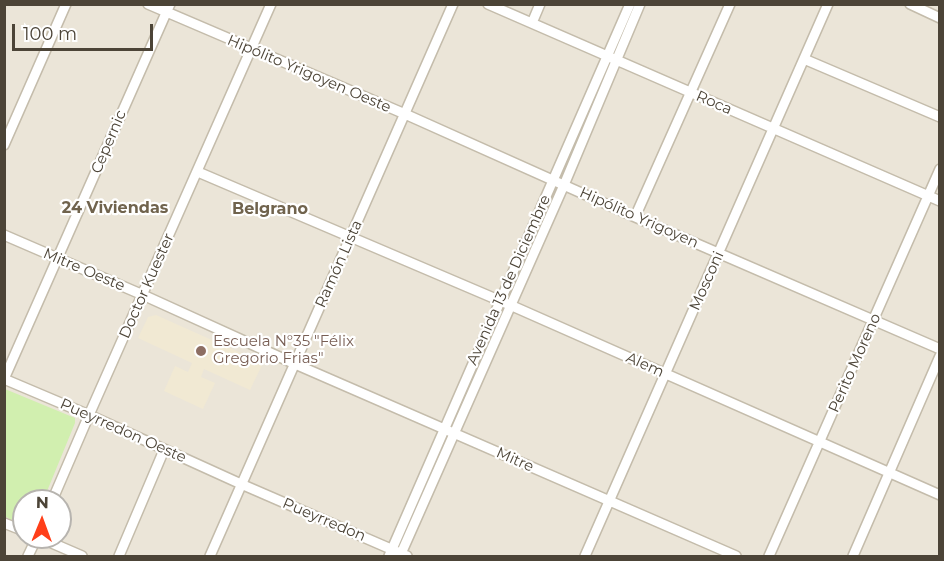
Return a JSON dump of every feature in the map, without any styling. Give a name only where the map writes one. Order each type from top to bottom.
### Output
[{"type":"street","points":[[4,145],[66,4]]},
{"type":"street","name":"Hipólito Yrigoyen Oeste","points":[[148,4],[168,9],[252,49],[405,114]]},
{"type":"street","name":"Doctor Kuester","points":[[57,489],[271,4]]},
{"type":"street","name":"Ramón Lista","points":[[210,556],[453,4]]},
{"type":"street","name":"Roca","points":[[488,4],[939,201]]},
{"type":"street","points":[[532,23],[540,4]]},
{"type":"street","name":"Avenida 13 de Diciembre","points":[[449,431],[510,305],[564,185],[630,4]]},
{"type":"street","name":"Avenida 13 de Diciembre","points":[[398,554],[500,302],[553,180],[640,4]]},
{"type":"street","points":[[635,217],[730,4]]},
{"type":"street","name":"Mosconi","points":[[585,556],[828,4]]},
{"type":"street","points":[[910,4],[939,18]]},
{"type":"street","name":"Cepernic","points":[[4,379],[168,9]]},
{"type":"street","points":[[804,59],[939,117]]},
{"type":"street","name":"Hipólito Yrigoyen","points":[[405,114],[939,350]]},
{"type":"street","name":"Perito Moreno","points":[[769,556],[939,169]]},
{"type":"street","name":"Alem","points":[[198,172],[510,305],[939,495]]},
{"type":"street","name":"Mitre Oeste","points":[[4,235],[295,364]]},
{"type":"street","points":[[853,556],[939,356]]},
{"type":"street","name":"Mitre","points":[[295,364],[736,556]]},
{"type":"street","name":"Pueyrredon Oeste","points":[[4,379],[241,484]]},
{"type":"street","points":[[118,556],[164,450]]},
{"type":"street","name":"Pueyrredon","points":[[241,484],[398,554]]},
{"type":"street","points":[[65,549],[82,556]]},
{"type":"shaded area","points":[[4,5],[939,5],[939,556],[5,556]]},
{"type":"shaded area","name":"Escuela N°35 \"Félix Gregorio Frias\"","points":[[156,315],[263,363],[250,390],[204,369],[201,377],[215,383],[203,409],[164,391],[175,366],[188,372],[192,363],[138,338],[148,317]]},
{"type":"green space","points":[[5,389],[75,418],[75,423],[48,489],[12,489],[12,521],[5,516]]},
{"type":"place","name":"Escuela N°35 \"Félix Gregorio Frias\"","points":[[201,351]]},
{"type":"district","name":"24 Viviendas","points":[[115,208]]},
{"type":"district","name":"Belgrano","points":[[270,209]]}]
